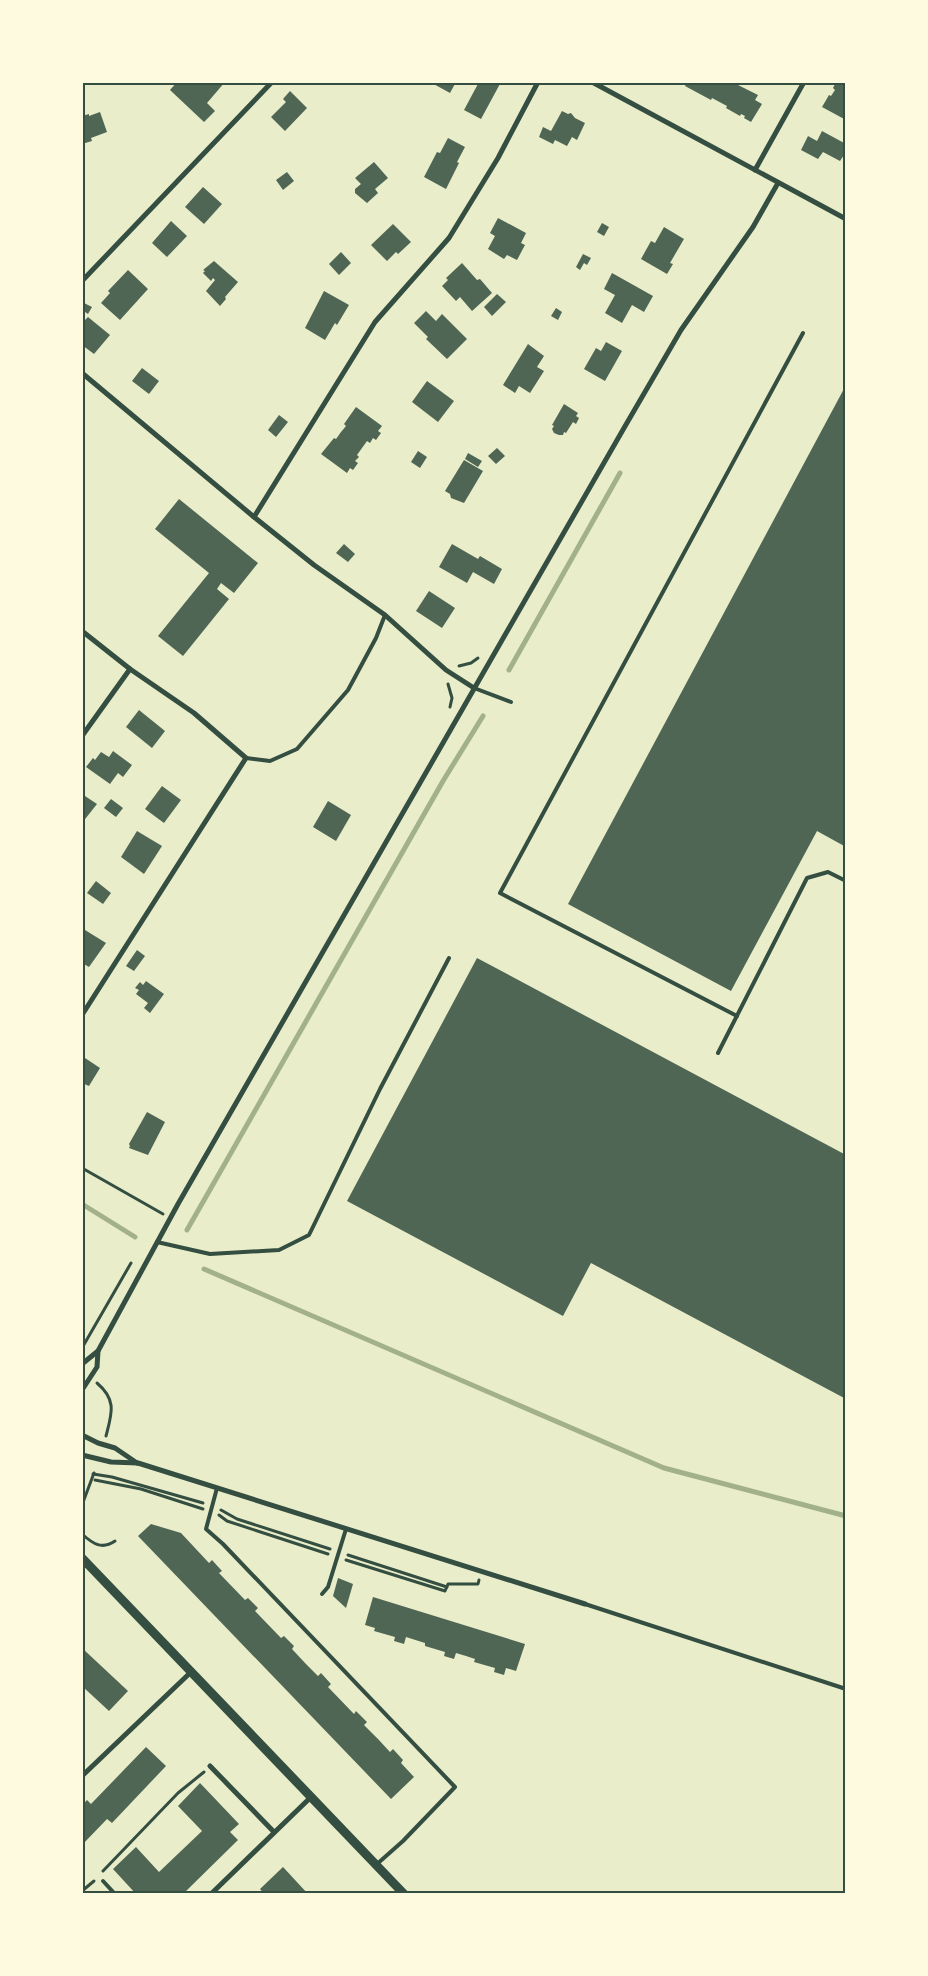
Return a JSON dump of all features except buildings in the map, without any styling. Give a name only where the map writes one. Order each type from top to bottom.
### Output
[{"type":"street","points":[[82,281],[272,82]]},
{"type":"street","points":[[254,517],[375,322],[449,238],[498,158],[538,82]]},
{"type":"street","points":[[592,82],[846,219]]},
{"type":"street","points":[[755,170],[804,82]]},
{"type":"street","points":[[82,1364],[98,1351],[170,1218],[681,330],[753,227],[778,183]]},
{"type":"street","points":[[82,373],[254,517],[314,565],[386,615],[446,670],[474,688]]},
{"type":"street","points":[[82,631],[130,669],[194,713],[246,758],[82,1015]]},
{"type":"street","points":[[82,736],[130,669]]},
{"type":"street","points":[[82,1390],[97,1367],[98,1351]]},
{"type":"street","points":[[82,1435],[98,1443],[115,1448],[138,1463]]},
{"type":"street","points":[[82,1455],[111,1462],[138,1463],[585,1604]]},
{"type":"street","points":[[82,1558],[375,1866],[404,1894]]},
{"type":"street","points":[[82,1776],[191,1672]]},
{"type":"street","points":[[210,1766],[274,1832]]},
{"type":"street","points":[[211,1894],[311,1798]]},
{"type":"lane","points":[[737,1016],[500,893],[803,334]]},
{"type":"lane","points":[[246,758],[270,761],[297,749],[348,690],[386,615]]},
{"type":"lane","points":[[474,688],[511,702]]},
{"type":"lane","points":[[718,1053],[807,878],[828,872],[846,881]]},
{"type":"lane","points":[[157,1242],[210,1254],[279,1250],[308,1235],[380,1090],[450,958]]},
{"type":"lane","points":[[217,1488],[206,1529],[455,1786],[403,1841],[375,1866]]},
{"type":"lane","points":[[322,1594],[328,1587],[346,1529]]},
{"type":"lane","points":[[585,1604],[846,1689]]},
{"type":"lane","points":[[102,1881],[115,1894]]},
{"type":"path","points":[[459,665],[471,663],[482,654]]},
{"type":"path","points":[[82,1168],[170,1218]]},
{"type":"path","points":[[96,1382],[107,1393],[112,1404],[110,1420],[104,1439]]},
{"type":"path","points":[[82,1505],[96,1465]]},
{"type":"path","points":[[93,1474],[112,1477],[206,1504]]},
{"type":"path","points":[[95,1480],[141,1489],[204,1509]]},
{"type":"path","points":[[82,1534],[92,1544],[108,1546],[115,1541]]},
{"type":"path","points":[[445,1591],[448,1584],[478,1584],[481,1572]]},
{"type":"path","points":[[82,1891],[178,1793],[210,1766]]},
{"type":"waterway","points":[[509,670],[620,473]]},
{"type":"waterway","points":[[187,1230],[443,781],[483,716]]},
{"type":"waterway","points":[[82,1204],[135,1237]]},
{"type":"waterway","points":[[204,1269],[664,1468],[846,1516]]}]
